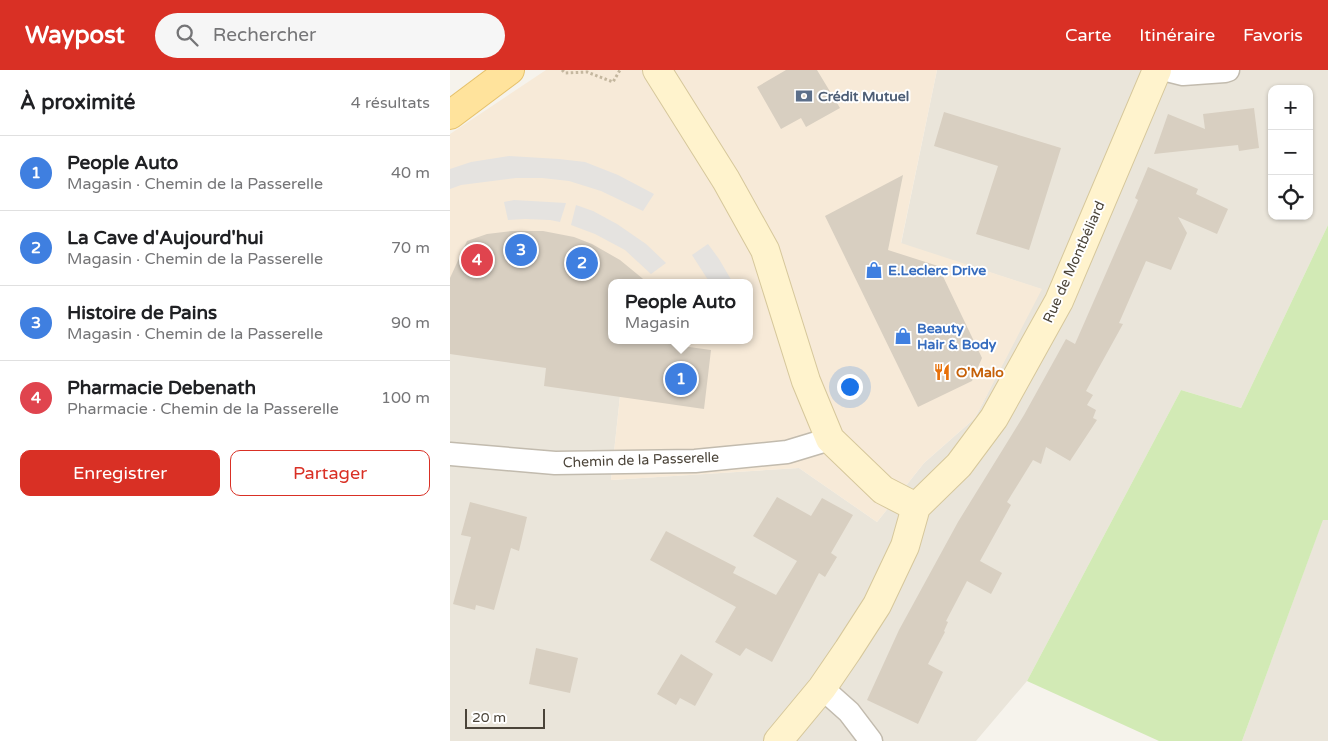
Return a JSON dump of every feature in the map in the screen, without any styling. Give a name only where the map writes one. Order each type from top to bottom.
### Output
[{"type":"main road","points":[[450,115],[510,70]]},
{"type":"street","points":[[658,70],[726,180],[765,250],[806,381],[830,439],[883,490],[916,507]]},
{"type":"street","name":"Rue de Montbéliard","points":[[778,741],[822,688],[877,605],[905,546],[916,507],[959,464],[994,418],[1059,301],[1157,70]]},
{"type":"street","points":[[1167,70],[1183,74],[1228,70]]},
{"type":"street","name":"Chemin de la Passerelle","points":[[450,454],[555,463],[694,461],[787,452],[830,439]]},
{"type":"street","points":[[822,688],[849,712],[871,741]]},
{"type":"path","points":[[562,70],[565,73],[587,72],[613,82],[620,70]]},
{"type":"shaded area","points":[[546,70],[937,70],[901,243],[1042,289],[975,418],[924,463],[877,522],[799,468],[611,480],[626,344],[753,344],[753,279],[608,279],[608,329],[450,311],[450,134]]},
{"type":"shaded area","points":[[937,70],[1328,70],[1328,225],[1241,408],[1181,390],[1027,681],[976,741],[450,741],[450,311],[608,329],[608,344],[626,344],[611,480],[799,468],[877,522],[924,463],[975,418],[1041,289],[901,244]]},
{"type":"shaded area","points":[[509,156],[585,162],[618,175],[654,194],[643,211],[601,191],[569,181],[516,178],[461,185],[450,189],[450,169],[471,162]]},
{"type":"shaded area","points":[[514,200],[566,203],[560,222],[525,219],[508,220],[504,202]]},
{"type":"shaded area","points":[[576,205],[593,211],[617,224],[646,244],[666,263],[651,274],[625,250],[595,234],[571,225]]},
{"type":"shaded area","points":[[708,244],[731,279],[707,279],[692,255]]},
{"type":"shaded area","points":[[1323,519],[1328,520],[1328,741],[1242,741]]},
{"type":"green space","points":[[1328,225],[1328,520],[1323,520],[1242,741],[1159,741],[1027,681],[1181,390],[1241,408]]},
{"type":"building","points":[[786,70],[817,70],[840,108],[806,127],[801,118],[781,129],[757,87]]},
{"type":"building","points":[[1254,108],[1259,148],[1239,151],[1238,145],[1154,154],[1168,114],[1205,129],[1203,114]]},
{"type":"building","points":[[944,112],[1061,148],[1029,250],[976,234],[998,166],[934,146]]},
{"type":"building","points":[[1148,167],[1198,189],[1196,194],[1228,209],[1217,234],[1178,217],[1187,233],[1171,270],[1146,261],[1119,323],[1123,324],[1086,391],[1093,395],[1087,405],[1096,410],[1093,418],[1097,420],[1070,461],[1046,447],[1041,464],[1033,460],[1007,502],[1011,505],[980,561],[1002,573],[991,594],[967,581],[946,621],[948,622],[945,632],[928,664],[943,672],[918,724],[867,700],[899,630],[958,522],[1024,415],[1066,339],[1075,344],[1138,200],[1135,198]]},
{"type":"building","points":[[903,175],[888,250],[938,266],[982,358],[972,381],[918,407],[825,216]]},
{"type":"building","points":[[511,231],[543,231],[574,237],[592,244],[620,260],[643,279],[608,279],[608,344],[681,344],[682,346],[711,350],[704,409],[544,386],[546,368],[450,354],[450,278],[467,241],[487,234]]},
{"type":"building","points":[[777,497],[811,516],[822,498],[853,515],[831,553],[837,557],[825,577],[819,573],[772,662],[746,648],[740,656],[715,642],[736,607],[650,560],[666,531],[736,567],[733,573],[776,595],[797,561],[753,536]]},
{"type":"building","points":[[470,502],[527,517],[519,551],[511,548],[494,610],[476,605],[475,610],[453,604],[471,537],[461,535]]},
{"type":"building","points":[[536,648],[578,658],[570,693],[529,684]]},
{"type":"building","points":[[681,654],[713,674],[695,706],[680,698],[676,705],[657,694]]},
{"type":"place","name":"Crédit Mutuel","points":[[804,96]]},
{"type":"place","name":"Histoire de Pains","points":[[521,250]]},
{"type":"place","name":"Pharmacie Debenath","points":[[477,260]]},
{"type":"place","name":"La Cave d'Aujourd'hui","points":[[582,263]]},
{"type":"place","name":"E.Leclerc Drive","points":[[874,270]]},
{"type":"place","name":"Beauty Hair & Body","points":[[903,336]]},
{"type":"place","name":"O'Malo","points":[[942,372]]},
{"type":"place","name":"People Auto","points":[[681,379]]}]
